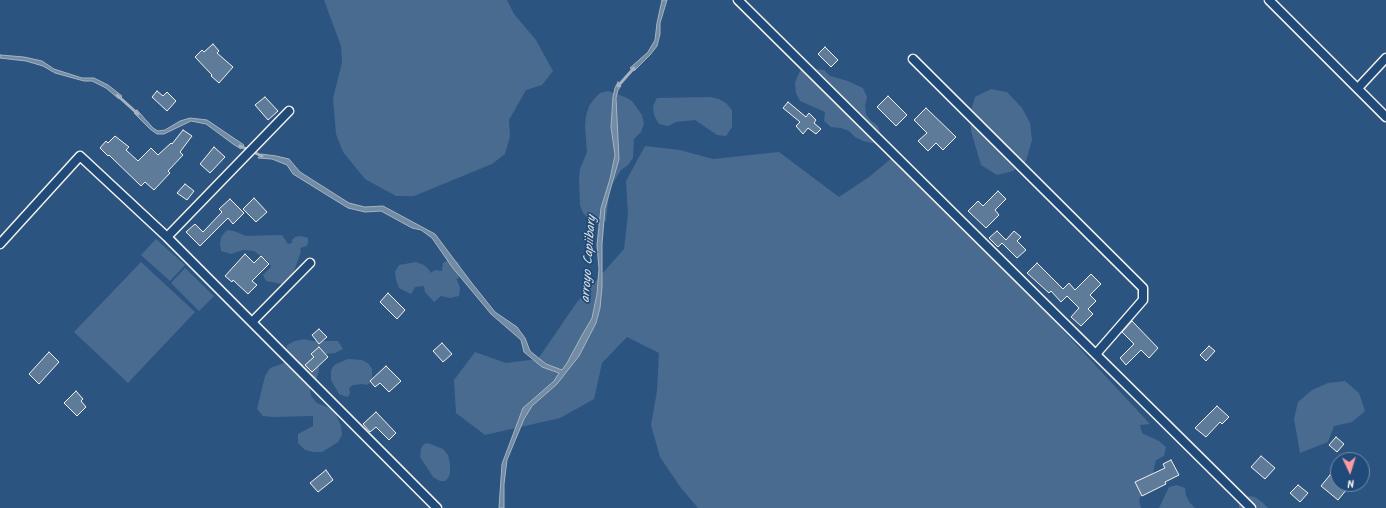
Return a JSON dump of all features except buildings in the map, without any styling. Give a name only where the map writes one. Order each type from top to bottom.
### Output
[{"type":"street","points":[[738,0],[1252,508]]},
{"type":"street","points":[[1269,0],[1386,117]]},
{"type":"street","points":[[1358,88],[1386,58]]},
{"type":"street","points":[[913,59],[1143,288],[1143,300],[1096,354]]},
{"type":"street","points":[[168,237],[289,111]]},
{"type":"street","points":[[0,244],[80,156],[168,237],[436,508]]},
{"type":"street","points":[[252,322],[310,263]]},
{"type":"shaded area","points":[[324,0],[507,0],[514,14],[536,40],[553,71],[542,85],[526,90],[509,120],[510,136],[505,154],[492,164],[414,196],[396,196],[365,179],[343,152],[336,134],[333,98],[342,63],[341,46]]},
{"type":"shaded area","points":[[662,0],[667,0],[660,23],[660,34],[657,46],[634,71],[630,68],[648,52],[655,40]]},
{"type":"shaded area","points":[[0,55],[24,57],[42,61],[54,69],[82,78],[94,78],[108,85],[122,96],[119,99],[106,88],[92,81],[84,81],[55,73],[43,66],[26,61],[0,58]]},
{"type":"shaded area","points":[[802,68],[824,70],[830,76],[848,81],[863,88],[867,97],[865,106],[866,114],[871,121],[878,126],[881,143],[863,141],[855,137],[849,131],[831,127],[824,121],[825,112],[800,101],[796,93],[795,83]]},
{"type":"shaded area","points":[[618,82],[621,86],[618,90],[616,98],[619,159],[605,208],[602,244],[602,287],[600,308],[596,323],[579,356],[557,384],[532,406],[524,419],[507,460],[504,484],[504,508],[499,508],[502,464],[523,408],[554,381],[559,373],[542,367],[524,352],[521,340],[491,314],[452,267],[432,238],[421,230],[412,228],[381,211],[365,212],[348,208],[293,174],[287,165],[272,159],[258,158],[261,154],[289,159],[300,172],[349,203],[365,207],[383,206],[435,234],[495,312],[517,327],[525,338],[530,351],[546,364],[562,370],[592,318],[597,294],[599,269],[597,245],[601,208],[610,179],[615,155],[611,127],[613,97]]},
{"type":"shaded area","points":[[991,89],[1007,92],[1022,108],[1030,123],[1032,140],[1026,161],[1013,171],[997,175],[981,165],[971,131],[970,114],[975,97]]},
{"type":"shaded area","points":[[608,91],[632,101],[642,115],[644,124],[641,132],[634,139],[633,158],[628,165],[621,170],[611,186],[606,221],[598,225],[583,213],[580,205],[579,178],[580,169],[587,152],[585,126],[589,106],[600,93]]},
{"type":"shaded area","points":[[710,97],[719,99],[726,103],[732,110],[732,127],[726,136],[717,135],[695,120],[676,122],[668,126],[659,124],[654,115],[653,106],[657,98]]},
{"type":"shaded area","points":[[137,110],[153,128],[158,131],[165,130],[180,121],[190,118],[207,120],[244,145],[241,149],[206,124],[191,121],[164,134],[157,134],[134,113]]},
{"type":"shaded area","points":[[645,146],[680,150],[713,159],[779,152],[839,197],[869,177],[898,153],[1150,424],[1140,425],[1142,433],[1159,441],[1166,447],[1164,456],[1156,460],[1150,486],[1143,492],[1139,500],[1141,508],[698,508],[681,488],[660,457],[651,425],[657,391],[659,353],[627,337],[602,363],[594,399],[560,418],[485,435],[456,413],[454,380],[475,352],[506,363],[538,359],[577,302],[624,249],[628,214],[626,181]]},
{"type":"shaded area","points":[[227,230],[246,236],[282,235],[288,244],[292,243],[292,240],[295,237],[300,236],[308,238],[308,242],[307,246],[300,248],[301,251],[293,274],[282,284],[266,281],[263,275],[271,267],[269,262],[254,251],[243,250],[231,254],[221,251],[221,237]]},
{"type":"shaded area","points":[[156,239],[185,265],[170,281],[141,255]]},
{"type":"shaded area","points":[[450,259],[458,262],[461,270],[458,279],[455,279],[457,280],[460,288],[459,296],[450,298],[441,296],[434,302],[425,292],[424,286],[415,287],[411,294],[399,288],[395,272],[399,265],[416,262],[424,265],[430,273],[435,270],[442,271],[443,263]]},
{"type":"shaded area","points":[[141,262],[195,312],[128,383],[74,332]]},
{"type":"shaded area","points":[[185,268],[214,296],[199,311],[171,283]]},
{"type":"shaded area","points":[[304,339],[313,341],[338,341],[343,349],[335,353],[318,355],[319,371],[316,380],[310,388],[311,396],[317,403],[334,410],[341,426],[342,435],[338,442],[322,452],[305,450],[298,443],[298,434],[313,426],[313,416],[263,416],[257,409],[265,376],[270,368],[287,362],[287,345]]},
{"type":"shaded area","points":[[348,359],[362,360],[369,364],[372,369],[372,378],[371,382],[367,385],[353,385],[349,388],[350,393],[348,397],[339,394],[331,380],[331,372],[332,368],[336,364]]},
{"type":"shaded area","points":[[1345,381],[1359,393],[1365,411],[1352,422],[1334,426],[1328,442],[1300,453],[1294,419],[1298,402],[1312,390],[1328,383]]},
{"type":"shaded area","points":[[428,443],[443,449],[448,455],[450,474],[445,481],[440,481],[433,477],[420,457],[421,448],[424,444]]},
{"type":"shaded area","points":[[1177,485],[1185,488],[1186,496],[1195,508],[1159,508],[1169,487]]},
{"type":"shaded area","points":[[1247,496],[1255,497],[1268,508],[1239,508],[1239,500]]},
{"type":"waterway","name":"arroyo Capiibary","points":[[618,86],[634,68]]},
{"type":"waterway","points":[[117,95],[138,114]]},
{"type":"waterway","points":[[240,146],[262,156]]}]
